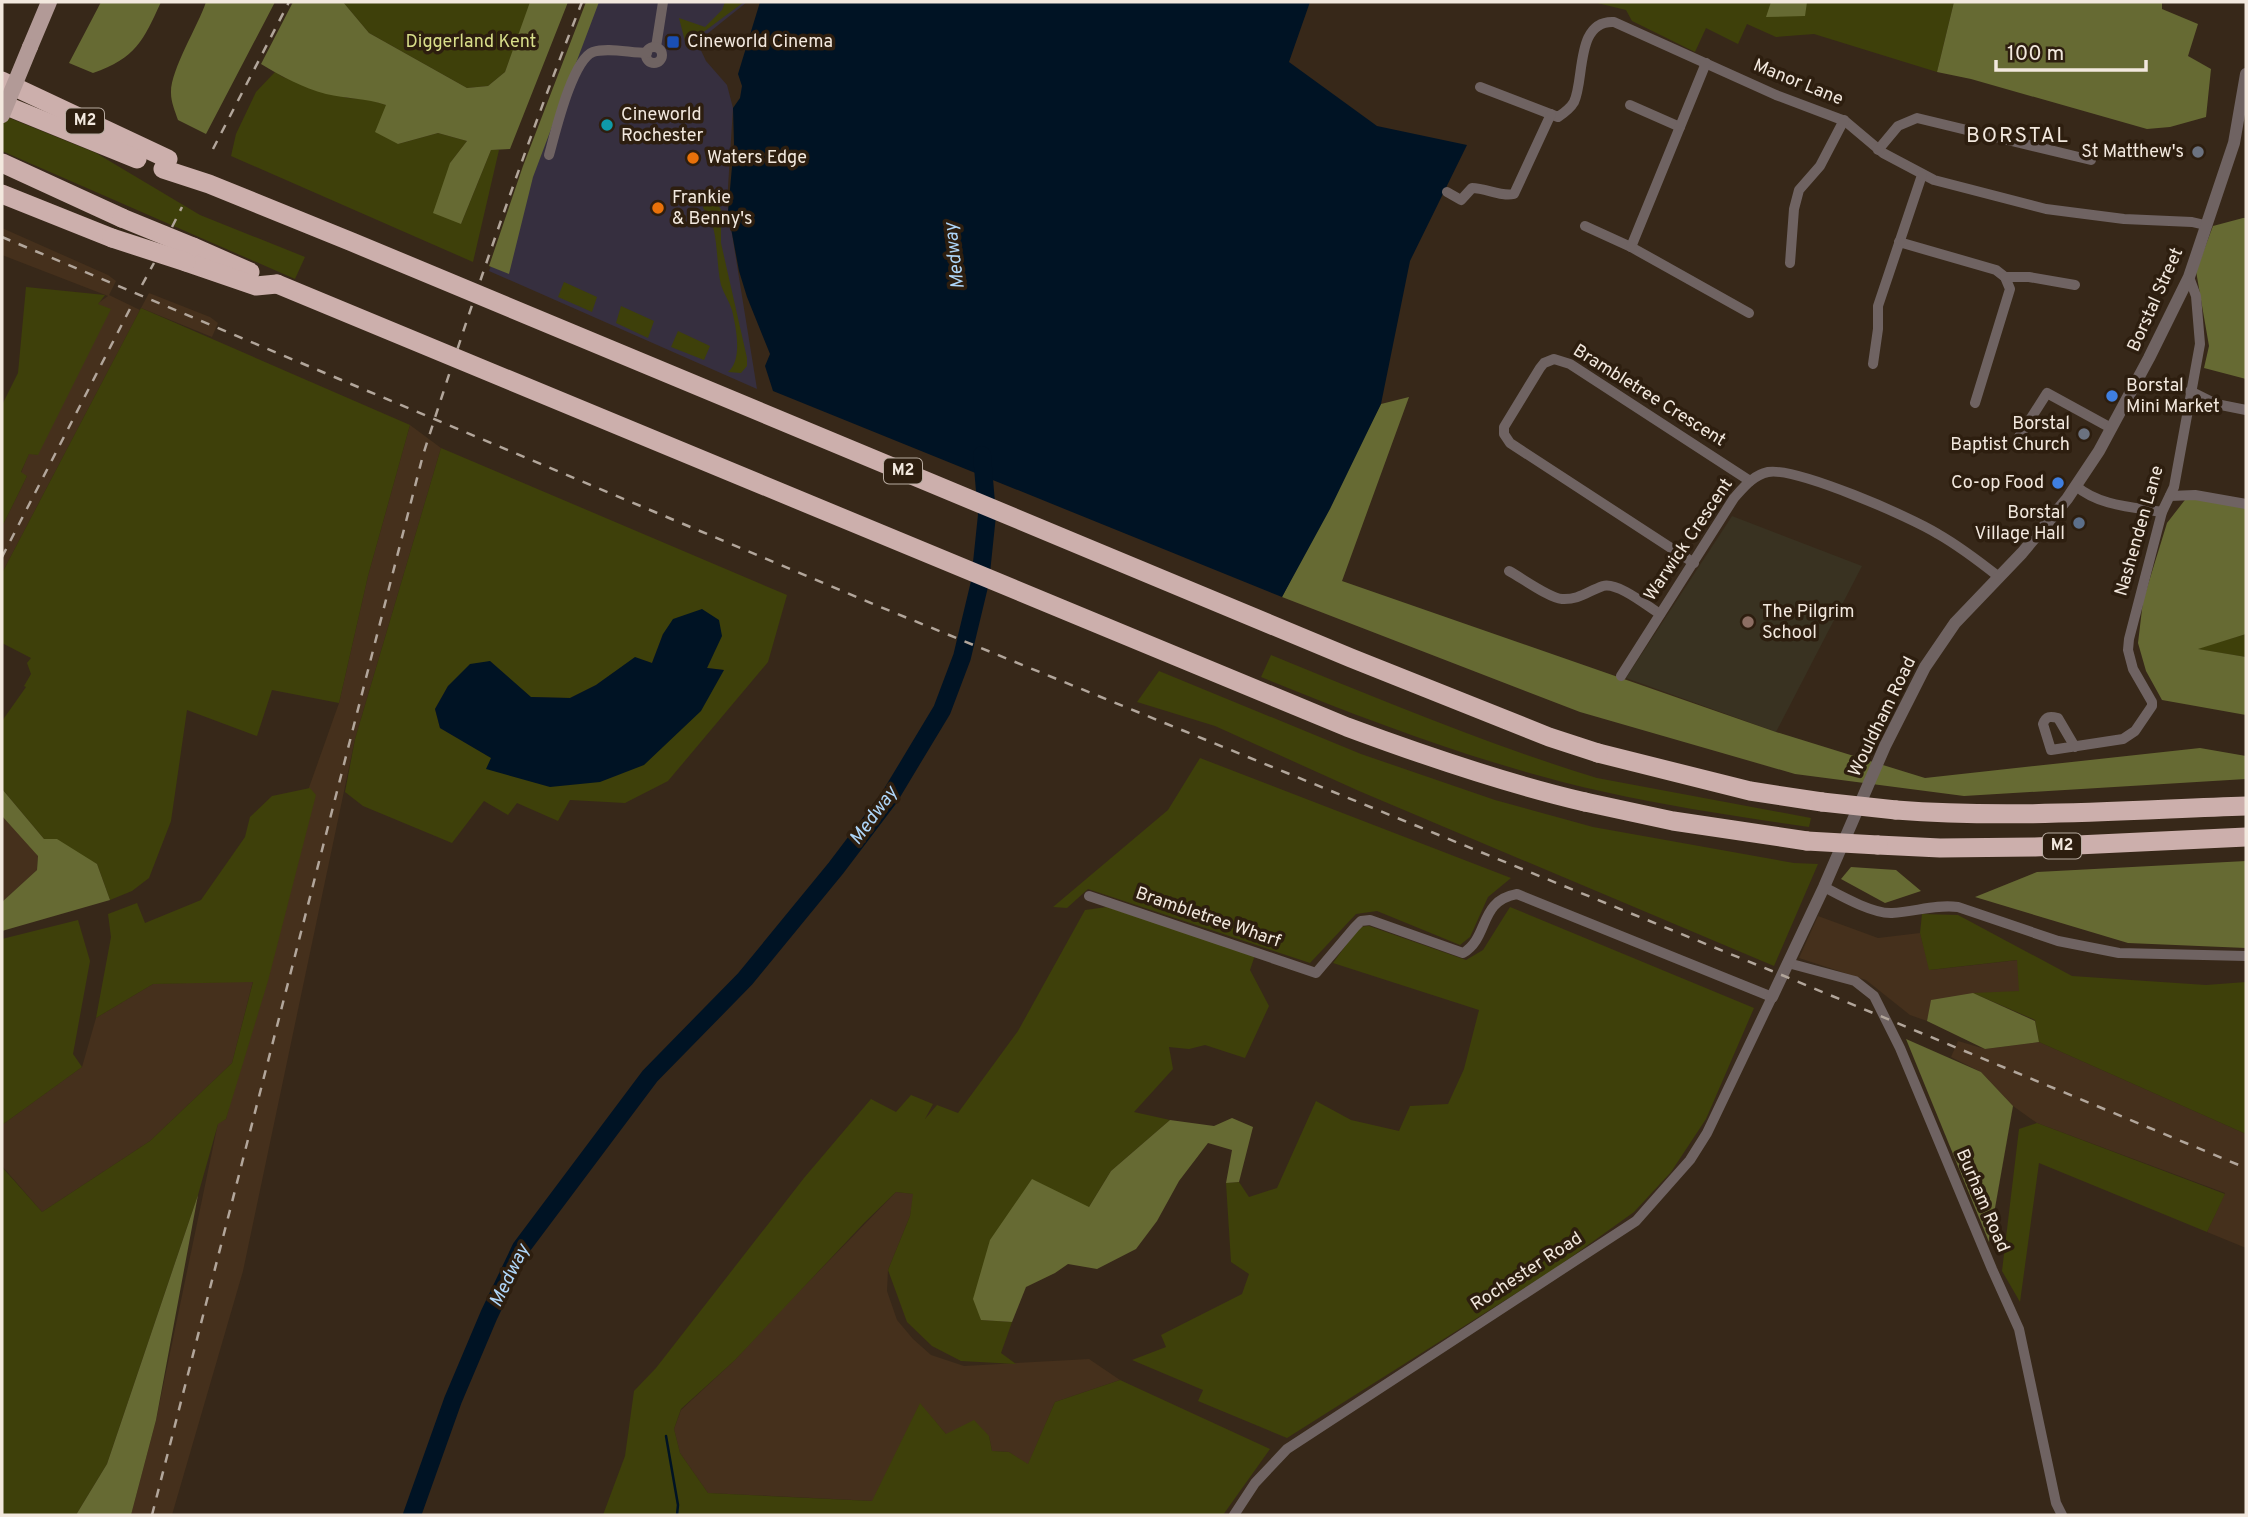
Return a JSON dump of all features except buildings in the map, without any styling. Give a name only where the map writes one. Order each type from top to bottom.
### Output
[{"type":"highway","name":"M2","points":[[2,81],[209,184],[1351,658],[1549,737],[1598,753],[1749,791],[1896,810],[2040,814],[2246,806]]},
{"type":"highway","name":"M2","points":[[2,104],[166,164]]},
{"type":"highway","name":"M2","points":[[2,163],[122,218],[190,255],[256,286],[277,284],[1347,727],[1538,791],[1673,821],[1807,841],[1940,848],[2035,847],[2246,837]]},
{"type":"highway","name":"M2","points":[[2,194],[112,238],[190,255]]},
{"type":"main road","points":[[2,115],[49,2]]},
{"type":"street","points":[[549,155],[563,108],[579,66],[586,56],[599,51],[651,50],[663,2]]},
{"type":"street","name":"Manor Lane","points":[[1551,114],[1558,117],[1570,108],[1576,99],[1588,39],[1594,27],[1614,22],[1776,95],[1844,120],[1878,150],[1922,175],[2046,209],[2124,219],[2205,225]]},
{"type":"street","points":[[1631,247],[1706,63]]},
{"type":"street","name":"Borstal Street","points":[[2076,486],[2111,429],[2189,277],[2234,142],[2246,74]]},
{"type":"street","points":[[1447,192],[1461,200],[1472,188],[1514,194],[1551,114],[1480,87]]},
{"type":"street","points":[[1630,105],[1680,127]]},
{"type":"street","points":[[1878,150],[1898,126],[1917,118],[2091,160]]},
{"type":"street","points":[[1790,262],[1799,190],[1820,166],[1844,120]]},
{"type":"street","points":[[1873,364],[1878,306],[1922,175]]},
{"type":"street","points":[[1585,226],[1631,247],[1749,313]]},
{"type":"street","points":[[1899,242],[1996,270],[2005,277],[2010,289],[1975,403]]},
{"type":"street","points":[[2005,277],[2029,277],[2075,285]]},
{"type":"street","name":"Nashenden Lane","points":[[2075,747],[2123,739],[2135,731],[2152,706],[2152,698],[2133,669],[2128,650],[2162,512],[2174,487],[2200,344],[2196,296],[2189,277]]},
{"type":"street","name":"Brambletree Crescent","points":[[1694,563],[1510,443],[1504,433],[1504,427],[1533,378],[1544,363],[1561,359],[1750,481]]},
{"type":"street","points":[[2190,391],[2216,404],[2246,410]]},
{"type":"street","points":[[2017,440],[2047,393],[2111,429]]},
{"type":"street","name":"Warwick Crescent","points":[[1621,676],[1734,498],[1750,481],[1767,472],[1793,474],[1859,498],[1938,534],[1999,577]]},
{"type":"street","points":[[2076,486],[2088,497],[2162,512]]},
{"type":"street","name":"Wouldham Road","points":[[1772,997],[1824,887],[1885,746],[1925,667],[1955,624],[2045,527],[2076,486]]},
{"type":"street","points":[[2170,496],[2195,495],[2246,503]]},
{"type":"street","points":[[1509,571],[1559,599],[1578,598],[1610,585],[1660,614]]},
{"type":"street","points":[[1824,887],[1857,904],[1888,914],[1942,905],[1958,907],[2058,941],[2119,953],[2246,956]]},
{"type":"street","name":"Brambletree Wharf","points":[[1090,896],[1316,973],[1361,921],[1370,920],[1463,953],[1474,945],[1494,905],[1504,896],[1517,894],[1772,997]]},
{"type":"street","name":"Burham Road","points":[[1788,963],[1855,981],[1874,996],[1900,1048],[2019,1329],[2056,1503],[2062,1515]]},
{"type":"street","name":"Rochester Road","points":[[1234,1515],[1255,1483],[1287,1450],[1636,1221],[1690,1160],[1707,1133],[1772,997]]},
{"type":"shaded area","points":[[592,2],[747,2],[697,42],[706,61],[727,85],[733,108],[727,203],[757,389],[489,271]]},
{"type":"shaded area","points":[[2,228],[108,275],[116,281],[109,295],[140,310],[2,573],[2,527],[27,476],[21,473],[29,453],[37,455],[97,304],[108,296],[2,255]]},
{"type":"shaded area","points":[[149,293],[210,317],[218,323],[212,337],[141,308]]},
{"type":"shaded area","points":[[410,425],[441,448],[355,739],[243,1271],[172,1515],[131,1515],[156,1420],[218,1123],[226,1119],[300,813],[339,703],[368,576]]},
{"type":"shaded area","name":"The Pilgrim School","points":[[1732,516],[1862,566],[1776,732],[1626,678]]},
{"type":"shaded area","points":[[2,816],[38,855],[37,870],[2,902]]},
{"type":"shaded area","points":[[1818,916],[1878,938],[1920,933],[1930,970],[2018,960],[2020,991],[1932,1000],[1927,1021],[1910,1015],[1866,980],[1799,958]]},
{"type":"shaded area","points":[[253,981],[232,1063],[150,1141],[42,1212],[2,1166],[2,1125],[82,1067],[96,1018],[153,984]]},
{"type":"shaded area","points":[[1958,1041],[1985,1049],[2039,1042],[2246,1134],[2246,1248],[2207,1232],[2225,1193],[2037,1123],[2013,1106],[1981,1072],[1951,1057]]},
{"type":"shaded area","points":[[896,1192],[914,1194],[910,1216],[888,1270],[887,1291],[897,1320],[931,1355],[964,1366],[1089,1359],[1120,1380],[1055,1402],[1028,1465],[1009,1452],[992,1451],[989,1436],[946,1434],[920,1404],[873,1501],[708,1493],[680,1453],[674,1429],[681,1410],[735,1360]]},
{"type":"green space","points":[[101,2],[161,2],[143,38],[129,54],[93,73],[69,63]]},
{"type":"green space","points":[[206,2],[275,2],[206,134],[178,120],[171,93],[175,73]]},
{"type":"green space","points":[[293,2],[343,2],[369,33],[467,88],[488,86],[505,72],[530,2],[568,2],[510,149],[491,150],[461,224],[433,213],[450,163],[467,141],[438,133],[398,144],[375,132],[386,105],[317,91],[261,64]]},
{"type":"green space","name":"Diggerland Kent","points":[[343,2],[531,2],[505,72],[488,86],[467,88],[369,33]]},
{"type":"green space","points":[[586,2],[599,2],[533,177],[509,274],[489,266],[523,166]]},
{"type":"green space","points":[[725,2],[744,2],[686,45],[679,18],[705,27],[722,10]]},
{"type":"green space","points":[[1593,2],[1954,2],[1937,72],[1814,34],[1776,37],[1747,24],[1738,44],[1706,28],[1695,52],[1632,21],[1626,10]]},
{"type":"green space","points":[[1771,2],[1807,2],[1805,16],[1766,17]]},
{"type":"green space","points":[[1954,2],[2162,2],[2162,9],[2198,24],[2188,56],[2211,69],[2206,117],[2170,127],[2147,129],[1971,79],[1937,72]]},
{"type":"green space","points":[[275,72],[347,98],[367,99],[386,105],[398,144],[438,133],[467,141],[450,163],[461,224],[491,150],[499,150],[473,262],[231,156],[236,134],[256,92]]},
{"type":"green space","points":[[2,115],[96,153],[200,215],[305,257],[295,279],[2,151]]},
{"type":"green space","points":[[705,198],[713,200],[721,209],[721,243],[747,358],[747,366],[741,373],[728,372],[736,360],[736,334],[732,310],[721,285],[712,224],[703,208]]},
{"type":"green space","points":[[2246,218],[2246,379],[2204,368],[2209,346],[2196,271],[2213,226]]},
{"type":"green space","points":[[564,282],[597,297],[592,312],[558,297]]},
{"type":"green space","points":[[26,287],[105,295],[98,304],[111,309],[38,455],[29,454],[21,472],[27,476],[2,527],[2,405],[18,373]]},
{"type":"green space","points":[[621,306],[654,321],[648,338],[616,323]]},
{"type":"green space","points":[[141,308],[410,425],[368,576],[339,703],[272,690],[257,736],[187,710],[171,821],[149,878],[132,891],[110,900],[97,864],[44,839],[2,789],[2,721],[26,687],[24,686],[31,674],[27,663],[31,658],[2,643],[2,573]]},
{"type":"green space","points":[[678,331],[710,346],[704,360],[671,347]]},
{"type":"green space","points":[[1409,397],[1342,581],[1776,732],[1925,778],[2200,748],[2246,756],[2246,779],[1964,796],[1795,774],[1580,712],[1282,597],[1381,404]]},
{"type":"green space","points":[[441,448],[787,595],[768,662],[668,781],[625,803],[570,800],[558,821],[517,803],[508,815],[484,801],[452,843],[363,806],[345,792],[355,739]],"holes":[[[663,634],[721,636],[707,668],[724,670],[487,769],[492,758],[440,728],[435,709],[448,686],[490,661],[530,697],[570,698],[596,685],[635,658],[652,663]]]},
{"type":"green space","points":[[2188,496],[2246,508],[2246,634],[2198,649],[2246,657],[2246,715],[2162,700],[2146,671],[2138,643],[2143,601],[2167,523]]},
{"type":"green space","points":[[2246,634],[2246,657],[2196,649]]},
{"type":"green space","points":[[1271,655],[1433,720],[1556,765],[1597,778],[1811,818],[1809,827],[1630,797],[1474,756],[1261,677]]},
{"type":"green space","points":[[1159,671],[1361,754],[1495,800],[1593,827],[1794,863],[1818,864],[1774,966],[1359,791],[1215,726],[1137,702]]},
{"type":"green space","points":[[1200,758],[1511,878],[1488,897],[1470,937],[1460,945],[1377,911],[1356,914],[1310,963],[1088,889],[1067,908],[1053,907],[1168,810]]},
{"type":"green space","points":[[310,788],[316,795],[268,981],[226,1119],[218,1124],[198,1195],[107,1464],[76,1515],[2,1515],[2,1167],[42,1212],[150,1141],[232,1063],[253,982],[153,984],[96,1018],[111,937],[108,914],[137,903],[145,923],[201,900],[245,837],[250,817],[272,796]]},
{"type":"green space","points":[[2,789],[44,839],[57,839],[97,864],[110,900],[2,931],[2,902],[37,870],[38,856],[2,816]]},
{"type":"green space","points":[[2246,861],[2246,948],[2128,943],[1975,897],[2037,872]]},
{"type":"green space","points":[[1851,867],[1896,870],[1921,891],[1885,903],[1841,879]]},
{"type":"green space","points":[[1107,907],[1255,955],[1250,970],[1269,1006],[1245,1058],[1205,1045],[1189,1049],[1169,1047],[1173,1069],[1134,1112],[1170,1120],[1111,1171],[1089,1207],[981,1320],[1012,1322],[1001,1353],[1016,1364],[961,1361],[932,1346],[907,1322],[888,1270],[910,1216],[913,1194],[896,1192],[735,1360],[681,1409],[674,1429],[680,1453],[708,1493],[872,1501],[920,1403],[946,1434],[974,1420],[989,1436],[992,1451],[1009,1452],[1028,1464],[1055,1402],[1120,1380],[1270,1449],[1223,1515],[603,1515],[625,1456],[634,1391],[656,1368],[804,1178],[871,1099],[896,1112],[911,1095],[933,1104],[925,1119],[937,1105],[958,1113],[1018,1031],[1085,910]]},
{"type":"green space","points":[[1510,907],[1754,1008],[1706,1119],[1671,1172],[1634,1212],[1556,1268],[1287,1438],[1198,1401],[1203,1390],[1132,1360],[1166,1347],[1161,1335],[1242,1294],[1249,1274],[1231,1262],[1226,1183],[1239,1182],[1249,1197],[1277,1188],[1316,1101],[1351,1120],[1399,1131],[1410,1106],[1448,1104],[1464,1069],[1479,1010],[1333,963],[1359,927],[1369,926],[1466,960],[1483,950]]},
{"type":"green space","points":[[1922,914],[1958,915],[2072,976],[2206,985],[2246,982],[2246,1134],[2039,1042],[2035,1020],[1973,993],[2019,991],[2017,960],[1929,970],[1920,933]]},
{"type":"green space","points":[[78,920],[90,961],[73,1054],[82,1067],[2,1125],[2,939]]},
{"type":"green space","points":[[1973,993],[2035,1021],[2039,1042],[1985,1049],[1927,1021],[1931,1000]]},
{"type":"green space","points":[[1906,1039],[1981,1072],[2013,1106],[1989,1242]]},
{"type":"green space","points":[[1232,1118],[1253,1127],[1239,1182],[1226,1183],[1232,1150],[1208,1143],[1179,1181],[1157,1221],[1136,1249],[1097,1269],[1068,1264],[1026,1287],[1012,1322],[981,1320],[973,1299],[990,1240],[1032,1179],[1089,1207],[1111,1171],[1170,1120],[1214,1126]]},
{"type":"green space","points":[[2037,1123],[2225,1194],[2207,1232],[2039,1163],[2020,1302],[2002,1271],[2019,1129]]},
{"type":"green space","points":[[198,1195],[156,1420],[131,1515],[76,1515],[107,1464]]},
{"type":"water","points":[[760,2],[1310,2],[1289,62],[1377,126],[1467,145],[1410,261],[1381,404],[1330,509],[1282,597],[773,391],[765,366],[770,354],[739,271],[728,212],[734,144],[733,108],[740,98],[742,86],[738,74]]},
{"type":"water","points":[[702,609],[719,620],[722,636],[707,668],[724,670],[701,711],[644,765],[600,782],[550,787],[486,769],[491,758],[440,728],[435,709],[448,686],[470,664],[490,661],[531,697],[570,698],[596,685],[635,657],[652,663],[663,634],[673,619]]},
{"type":"waterway","name":"Medway","points":[[412,1515],[453,1400],[521,1248],[650,1076],[745,979],[836,868],[889,798],[942,710],[962,657],[980,582],[987,515],[982,455]]},
{"type":"waterway","points":[[666,1436],[678,1505],[677,1515]]},
{"type":"railway","points":[[213,149],[289,2]]},
{"type":"railway","points":[[152,1515],[423,455],[499,227],[582,2]]},
{"type":"railway","points":[[172,227],[182,207]]},
{"type":"railway","points":[[2,237],[878,606],[1772,971],[2246,1168]]},
{"type":"railway","points":[[142,285],[154,263]]},
{"type":"railway","points":[[2,557],[133,303]]},
{"type":"place","name":"Cineworld Cinema","points":[[673,42]]},
{"type":"place","name":"Cineworld Rochester","points":[[607,125]]},
{"type":"place","name":"St Matthew's","points":[[2198,152]]},
{"type":"place","name":"Waters Edge","points":[[693,158]]},
{"type":"place","name":"Frankie & Benny's","points":[[658,208]]},
{"type":"place","name":"Borstal Mini Market","points":[[2112,396]]},
{"type":"place","name":"Borstal Baptist Church","points":[[2084,434]]},
{"type":"place","name":"Co-op Food","points":[[2058,483]]},
{"type":"place","name":"Borstal Village Hall","points":[[2079,523]]},
{"type":"place","name":"The Pilgrim School","points":[[1748,622]]},
{"type":"district","name":"BORSTAL","points":[[2018,136]]}]
